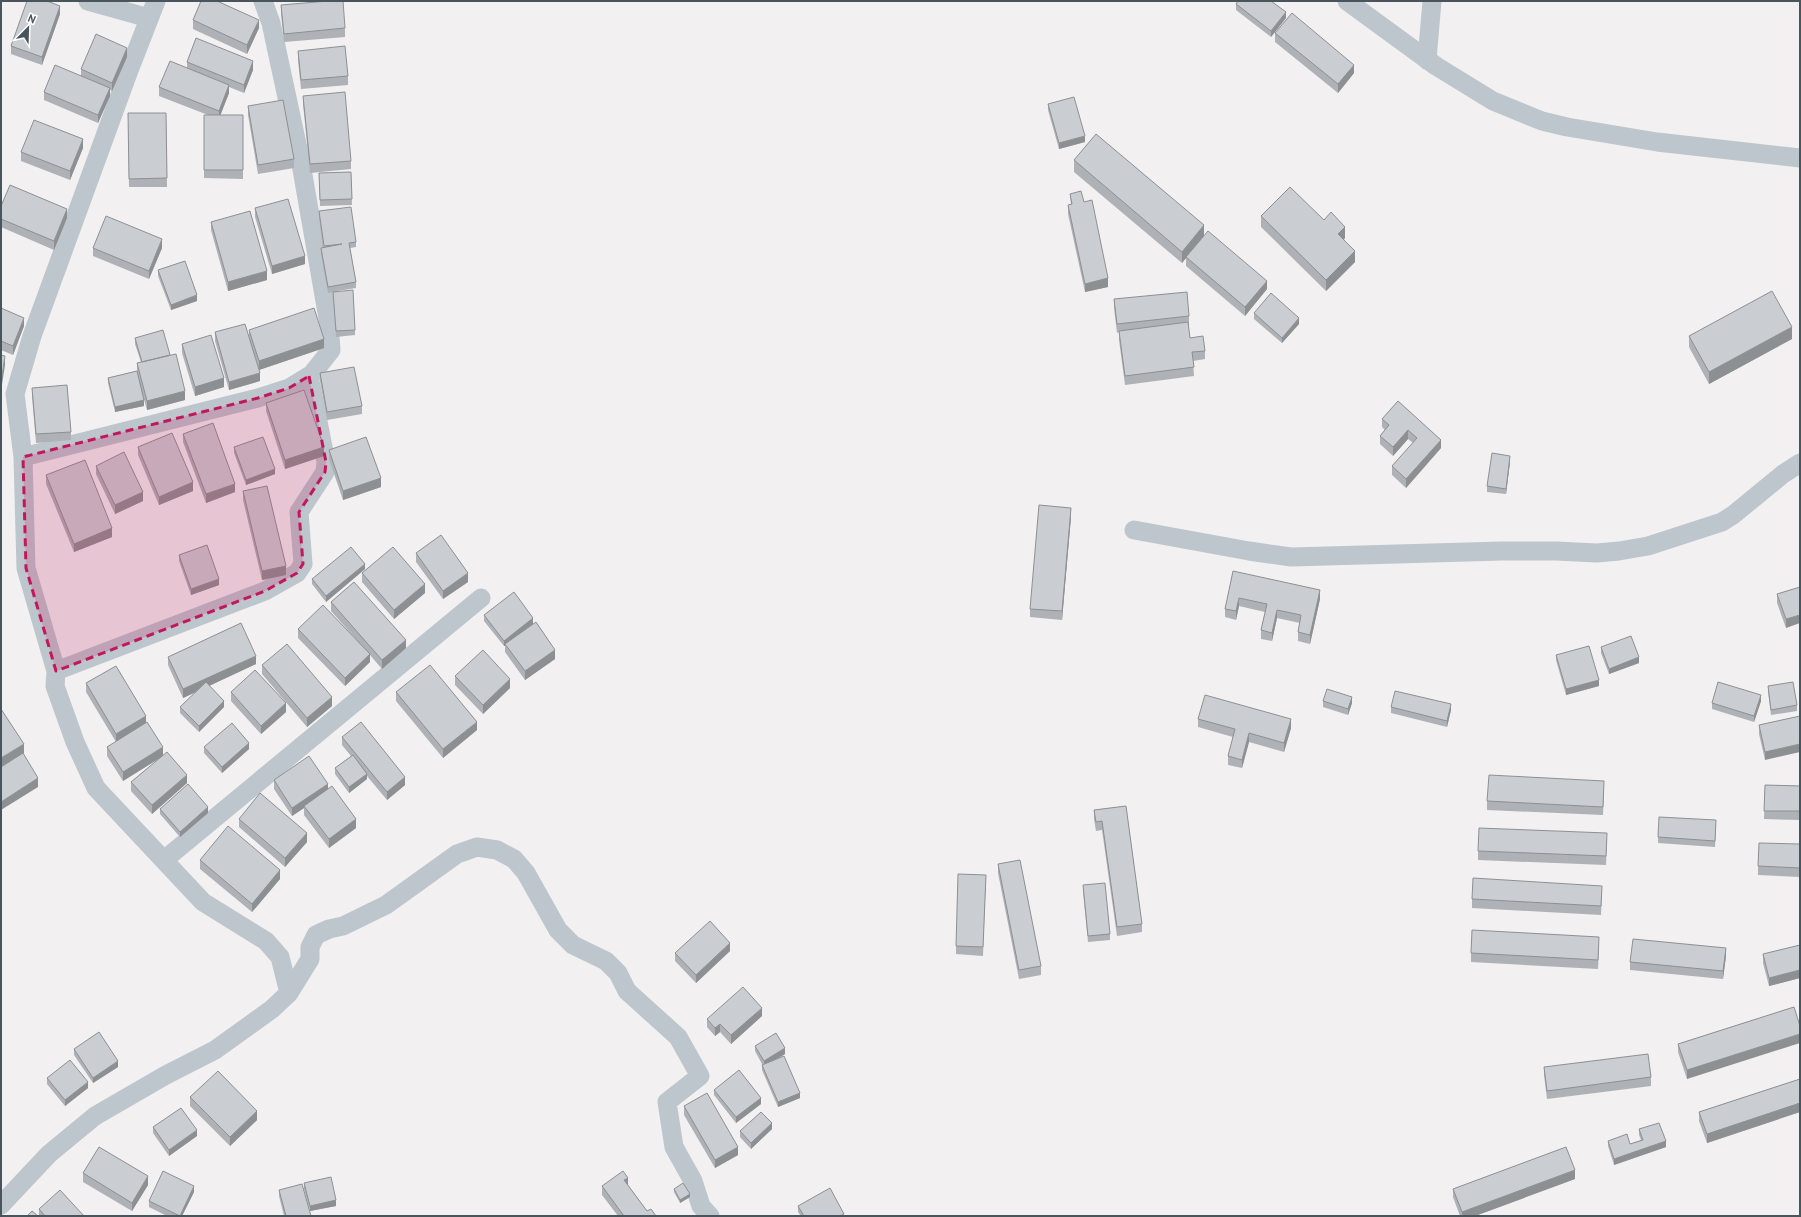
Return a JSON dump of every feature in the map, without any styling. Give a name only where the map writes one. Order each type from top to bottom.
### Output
[{"type":"street","points":[[88,1],[153,9],[32,336],[15,394],[23,457],[26,568],[56,671],[54,686],[75,742],[96,788],[202,902],[266,941],[280,958],[289,993]]},
{"type":"street","points":[[23,457],[258,398],[289,388],[312,374],[331,350],[329,324],[300,158],[271,23],[263,1]]},
{"type":"street","points":[[1347,1],[1427,60],[1493,101],[1536,119],[1560,126],[1657,142],[1800,158]]},
{"type":"street","points":[[1427,60],[1432,1]]},
{"type":"street","points":[[56,671],[265,591],[297,573],[303,564],[298,512],[325,472],[326,462],[309,376]]},
{"type":"street","points":[[1134,530],[1249,551],[1292,557],[1556,550],[1597,553],[1619,551],[1648,546],[1722,522],[1733,515],[1783,474],[1800,463]]},
{"type":"street","points":[[164,860],[481,598]]},
{"type":"street","points":[[1,1205],[49,1154],[95,1116],[166,1075],[215,1050],[272,1009],[289,993],[310,959],[310,947],[316,935],[329,929],[343,926],[386,905],[457,854],[477,847],[497,850],[514,860],[526,873],[558,930],[573,945],[606,962],[618,973],[627,991],[678,1036],[700,1076],[667,1102],[674,1147],[693,1181],[701,1206],[710,1216]]},
{"type":"highlighted area","points":[[309,376],[326,462],[325,472],[299,512],[303,564],[297,573],[265,591],[56,671],[26,568],[23,457],[258,398],[289,388]]},
{"type":"building","points":[[27,1],[47,1],[60,6],[42,57],[11,46]]},
{"type":"building","points":[[201,1],[217,1],[259,20],[247,45],[193,20]]},
{"type":"building","points":[[343,1],[345,28],[284,34],[281,5]]},
{"type":"building","points":[[1238,1],[1271,1],[1286,12],[1271,31],[1236,4]]},
{"type":"building","points":[[1292,13],[1354,65],[1338,84],[1275,33]]},
{"type":"building","points":[[96,34],[127,48],[112,83],[81,69]]},
{"type":"building","points":[[196,38],[253,61],[244,85],[187,62]]},
{"type":"building","points":[[345,46],[348,76],[301,80],[298,51]]},
{"type":"building","points":[[170,61],[229,85],[219,111],[159,87]]},
{"type":"building","points":[[55,65],[110,88],[98,115],[44,92]]},
{"type":"building","points":[[345,92],[351,161],[310,164],[303,96]]},
{"type":"building","points":[[1074,97],[1085,136],[1059,143],[1048,104]]},
{"type":"building","points":[[283,100],[294,159],[258,165],[248,106]]},
{"type":"building","points":[[128,113],[166,113],[167,178],[129,179]]},
{"type":"building","points":[[204,115],[243,115],[243,170],[204,170]]},
{"type":"building","points":[[34,120],[83,139],[70,171],[21,152]]},
{"type":"building","points":[[1096,134],[1204,225],[1182,252],[1074,160]]},
{"type":"building","points":[[351,172],[352,199],[320,200],[319,173]]},
{"type":"building","points":[[10,185],[67,209],[54,241],[1,219],[1,206]]},
{"type":"building","points":[[1290,187],[1324,220],[1331,212],[1345,227],[1338,234],[1355,251],[1326,280],[1261,216]]},
{"type":"building","points":[[1081,191],[1084,202],[1092,200],[1108,278],[1085,284],[1068,205],[1072,204],[1070,194]]},
{"type":"building","points":[[288,199],[305,256],[272,266],[255,208]]},
{"type":"building","points":[[351,207],[356,242],[349,243],[356,282],[328,287],[321,248],[342,244],[324,246],[319,211]]},
{"type":"building","points":[[250,211],[267,271],[228,282],[211,222]]},
{"type":"building","points":[[106,216],[162,239],[149,271],[93,248]]},
{"type":"building","points":[[1208,231],[1267,281],[1245,307],[1186,257]]},
{"type":"building","points":[[185,261],[197,295],[171,305],[158,270]]},
{"type":"building","points":[[353,290],[355,330],[336,331],[333,292]]},
{"type":"building","points":[[1772,291],[1792,327],[1709,372],[1689,336]]},
{"type":"building","points":[[1187,292],[1189,316],[1117,324],[1114,299]]},
{"type":"building","points":[[1271,293],[1299,318],[1282,338],[1254,313]]},
{"type":"building","points":[[1,308],[24,318],[13,346],[1,341]]},
{"type":"building","points":[[314,308],[324,339],[259,361],[249,330]]},
{"type":"building","points":[[1188,322],[1190,338],[1203,336],[1205,351],[1192,352],[1194,367],[1125,376],[1119,331]]},
{"type":"building","points":[[245,324],[260,373],[229,382],[215,332]]},
{"type":"building","points":[[163,330],[170,355],[142,362],[135,338]]},
{"type":"building","points":[[211,335],[224,378],[195,387],[182,344]]},
{"type":"building","points":[[176,354],[185,391],[147,401],[137,363]]},
{"type":"building","points":[[1,355],[5,356],[1,382]]},
{"type":"building","points":[[354,367],[362,406],[327,412],[320,373]]},
{"type":"building","points":[[137,371],[144,400],[115,407],[108,378]]},
{"type":"building","points":[[67,385],[71,432],[36,434],[32,388]]},
{"type":"building","points":[[304,390],[324,447],[285,460],[266,403]]},
{"type":"building","points":[[1398,401],[1441,440],[1406,479],[1392,466],[1417,438],[1408,430],[1393,447],[1380,436],[1389,425],[1382,419]]},
{"type":"building","points":[[213,423],[235,484],[206,494],[183,434]]},
{"type":"building","points":[[172,433],[193,482],[159,497],[138,447]]},
{"type":"building","points":[[263,437],[275,469],[246,480],[234,447]]},
{"type":"building","points":[[366,437],[381,478],[343,491],[329,450]]},
{"type":"building","points":[[124,452],[143,492],[115,505],[96,466]]},
{"type":"building","points":[[1492,453],[1510,456],[1506,489],[1487,486]]},
{"type":"building","points":[[85,460],[112,528],[74,544],[46,475]]},
{"type":"building","points":[[267,486],[286,566],[262,571],[243,491]]},
{"type":"building","points":[[1039,505],[1071,508],[1062,611],[1030,609]]},
{"type":"building","points":[[441,535],[468,573],[443,591],[416,553]]},
{"type":"building","points":[[207,545],[219,579],[191,589],[179,555]]},
{"type":"building","points":[[351,547],[365,564],[326,596],[312,579]]},
{"type":"building","points":[[393,547],[425,584],[394,610],[362,573]]},
{"type":"building","points":[[1233,571],[1320,590],[1310,635],[1298,632],[1301,615],[1277,610],[1272,633],[1261,630],[1267,604],[1239,598],[1236,611],[1225,609]]},
{"type":"building","points":[[354,582],[406,640],[382,660],[331,602]]},
{"type":"building","points":[[1800,587],[1800,615],[1786,619],[1777,594]]},
{"type":"building","points":[[514,592],[533,618],[504,641],[484,615]]},
{"type":"building","points":[[323,605],[370,654],[345,678],[298,629]]},
{"type":"building","points":[[536,622],[555,650],[525,671],[505,644]]},
{"type":"building","points":[[241,623],[256,656],[183,689],[168,657]]},
{"type":"building","points":[[1631,636],[1639,657],[1609,669],[1601,647]]},
{"type":"building","points":[[287,644],[332,697],[307,718],[262,665]]},
{"type":"building","points":[[1589,646],[1599,680],[1566,689],[1556,655]]},
{"type":"building","points":[[483,650],[510,679],[483,705],[455,676]]},
{"type":"building","points":[[430,665],[477,722],[443,749],[396,692]]},
{"type":"building","points":[[116,666],[146,716],[116,734],[86,683]]},
{"type":"building","points":[[255,670],[286,703],[261,726],[231,692]]},
{"type":"building","points":[[206,682],[224,701],[199,726],[180,707]]},
{"type":"building","points":[[1718,682],[1761,695],[1754,716],[1712,703]]},
{"type":"building","points":[[1793,682],[1797,705],[1771,710],[1768,686]]},
{"type":"building","points":[[1327,689],[1352,697],[1348,709],[1323,701]]},
{"type":"building","points":[[1395,691],[1451,704],[1447,721],[1391,707]]},
{"type":"building","points":[[1205,695],[1291,719],[1284,743],[1249,733],[1242,760],[1228,756],[1235,729],[1198,719]]},
{"type":"building","points":[[1,709],[24,744],[1,758]]},
{"type":"building","points":[[1800,716],[1800,744],[1765,752],[1759,725]]},
{"type":"building","points":[[147,722],[163,747],[123,772],[107,747]]},
{"type":"building","points":[[361,722],[405,777],[387,792],[342,737]]},
{"type":"building","points":[[232,723],[249,743],[222,767],[204,747]]},
{"type":"building","points":[[167,752],[187,775],[152,805],[131,782]]},
{"type":"building","points":[[23,753],[38,778],[1,802],[1,767]]},
{"type":"building","points":[[353,755],[367,774],[349,787],[335,768]]},
{"type":"building","points":[[309,756],[328,784],[292,808],[274,780]]},
{"type":"building","points":[[1489,775],[1604,781],[1603,807],[1487,801]]},
{"type":"building","points":[[188,784],[208,807],[180,832],[160,809]]},
{"type":"building","points":[[1765,785],[1800,786],[1800,811],[1764,811]]},
{"type":"building","points":[[332,786],[356,819],[329,839],[304,806]]},
{"type":"building","points":[[260,793],[307,833],[285,858],[239,819]]},
{"type":"building","points":[[1126,806],[1142,924],[1117,927],[1102,821],[1096,822],[1094,810]]},
{"type":"building","points":[[1659,817],[1716,820],[1715,841],[1658,837]]},
{"type":"building","points":[[228,826],[280,870],[252,904],[200,860]]},
{"type":"building","points":[[1479,828],[1607,833],[1606,856],[1478,851]]},
{"type":"building","points":[[1759,843],[1800,844],[1800,868],[1758,866]]},
{"type":"building","points":[[1020,860],[1041,966],[1019,970],[998,864]]},
{"type":"building","points":[[958,874],[986,875],[983,947],[956,946]]},
{"type":"building","points":[[1473,878],[1602,886],[1601,906],[1472,899]]},
{"type":"building","points":[[1105,883],[1110,934],[1088,936],[1083,885]]},
{"type":"building","points":[[710,921],[730,943],[696,975],[675,953]]},
{"type":"building","points":[[1472,930],[1599,937],[1598,960],[1471,953]]},
{"type":"building","points":[[1633,939],[1726,948],[1723,971],[1630,962]]},
{"type":"building","points":[[1800,945],[1800,970],[1769,978],[1763,954]]},
{"type":"building","points":[[743,987],[762,1008],[731,1035],[720,1024],[715,1028],[707,1019]]},
{"type":"building","points":[[1794,1007],[1800,1026],[1800,1034],[1687,1070],[1678,1044]]},
{"type":"building","points":[[99,1032],[118,1061],[93,1078],[74,1049]]},
{"type":"building","points":[[776,1033],[785,1048],[764,1061],[755,1046]]},
{"type":"building","points":[[1648,1054],[1651,1077],[1547,1091],[1544,1067]]},
{"type":"building","points":[[784,1056],[800,1093],[778,1102],[762,1065]]},
{"type":"building","points":[[70,1060],[88,1082],[65,1100],[47,1078]]},
{"type":"building","points":[[739,1070],[761,1098],[736,1117],[714,1090]]},
{"type":"building","points":[[218,1071],[257,1111],[230,1137],[190,1097]]},
{"type":"building","points":[[1800,1079],[1800,1103],[1707,1134],[1699,1112]]},
{"type":"building","points":[[707,1093],[738,1147],[715,1160],[684,1106]]},
{"type":"building","points":[[181,1108],[197,1130],[169,1150],[153,1127]]},
{"type":"building","points":[[761,1112],[772,1123],[751,1143],[740,1131]]},
{"type":"building","points":[[1659,1123],[1666,1141],[1614,1159],[1608,1141],[1627,1134],[1630,1144],[1643,1140],[1639,1129]]},
{"type":"building","points":[[99,1147],[148,1176],[132,1203],[83,1173]]},
{"type":"building","points":[[1566,1147],[1575,1170],[1462,1212],[1453,1189]]},
{"type":"building","points":[[163,1171],[194,1186],[180,1216],[149,1201]]},
{"type":"building","points":[[623,1171],[628,1178],[624,1180],[647,1211],[651,1209],[656,1216],[624,1216],[602,1186]]},
{"type":"building","points":[[331,1177],[336,1200],[310,1206],[304,1183]]},
{"type":"building","points":[[683,1183],[690,1194],[680,1200],[674,1189]]},
{"type":"building","points":[[302,1184],[311,1216],[286,1216],[279,1190]]},
{"type":"building","points":[[830,1188],[844,1214],[840,1216],[804,1216],[798,1206]]},
{"type":"building","points":[[60,1190],[84,1216],[45,1216],[39,1209]]},
{"type":"building","points":[[32,1211],[38,1216],[27,1216]]}]
